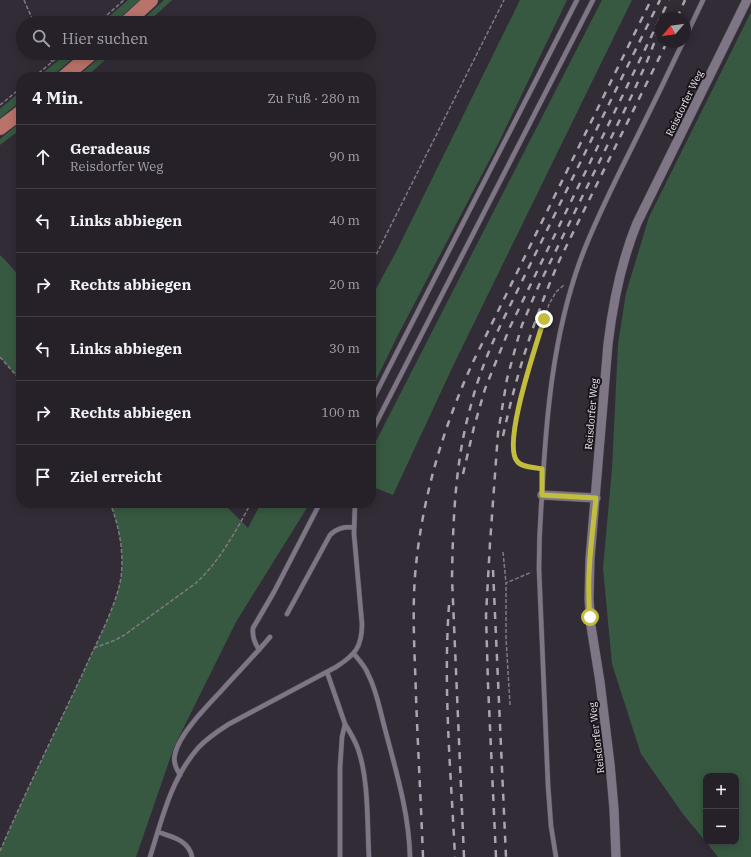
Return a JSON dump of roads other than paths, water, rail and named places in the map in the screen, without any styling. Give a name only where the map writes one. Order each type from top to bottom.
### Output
[{"type":"main road","points":[[134,16],[151,0]]},
{"type":"main road","points":[[70,72],[84,60]]},
{"type":"main road","points":[[0,128],[16,116]]},
{"type":"street","name":"Reisdorfer Weg","points":[[616,857],[613,790],[609,750],[589,608],[589,581],[610,328],[614,302],[624,260],[634,230],[747,0]]},
{"type":"street","points":[[542,495],[596,498]]},
{"type":"lane","points":[[376,393],[577,0]]},
{"type":"lane","points":[[376,423],[593,0]]},
{"type":"lane","points":[[691,25],[703,0]]},
{"type":"lane","points":[[556,857],[551,826],[548,785],[539,568],[542,469],[550,394],[563,319],[575,276],[602,210],[680,48]]},
{"type":"lane","points":[[259,650],[253,637],[253,628],[274,592],[317,508]]},
{"type":"lane","points":[[150,857],[170,793],[184,767],[198,749],[214,734],[238,719],[327,672],[354,654],[360,642],[362,624],[353,527],[355,508]]},
{"type":"lane","points":[[287,614],[330,535],[336,529],[353,527]]},
{"type":"lane","points":[[180,775],[174,758],[182,738],[202,712],[270,637]]},
{"type":"lane","points":[[354,654],[367,672],[377,700],[404,801],[409,836],[410,857]]},
{"type":"lane","points":[[327,672],[345,724],[357,748],[363,772],[369,857]]},
{"type":"lane","points":[[340,857],[340,768],[342,737],[345,724]]},
{"type":"lane","points":[[158,832],[184,842],[190,849],[192,857]]},
{"type":"railway","points":[[423,857],[414,652],[414,591],[422,521],[435,467],[452,414],[473,362],[651,0]]},
{"type":"railway","points":[[464,857],[452,578],[453,534],[458,469],[466,426],[480,374],[501,324],[660,0]]},
{"type":"railway","points":[[463,474],[485,389],[510,327],[669,0]]},
{"type":"railway","points":[[680,12],[685,0]]},
{"type":"railway","points":[[496,857],[486,615],[498,433],[507,379],[522,325],[539,285],[633,93],[655,41]]},
{"type":"railway","points":[[503,436],[520,368],[534,324],[551,280],[664,48]]},
{"type":"railway","points":[[493,570],[506,857]]},
{"type":"railway","points":[[449,605],[447,636],[447,700],[455,857]]}]
